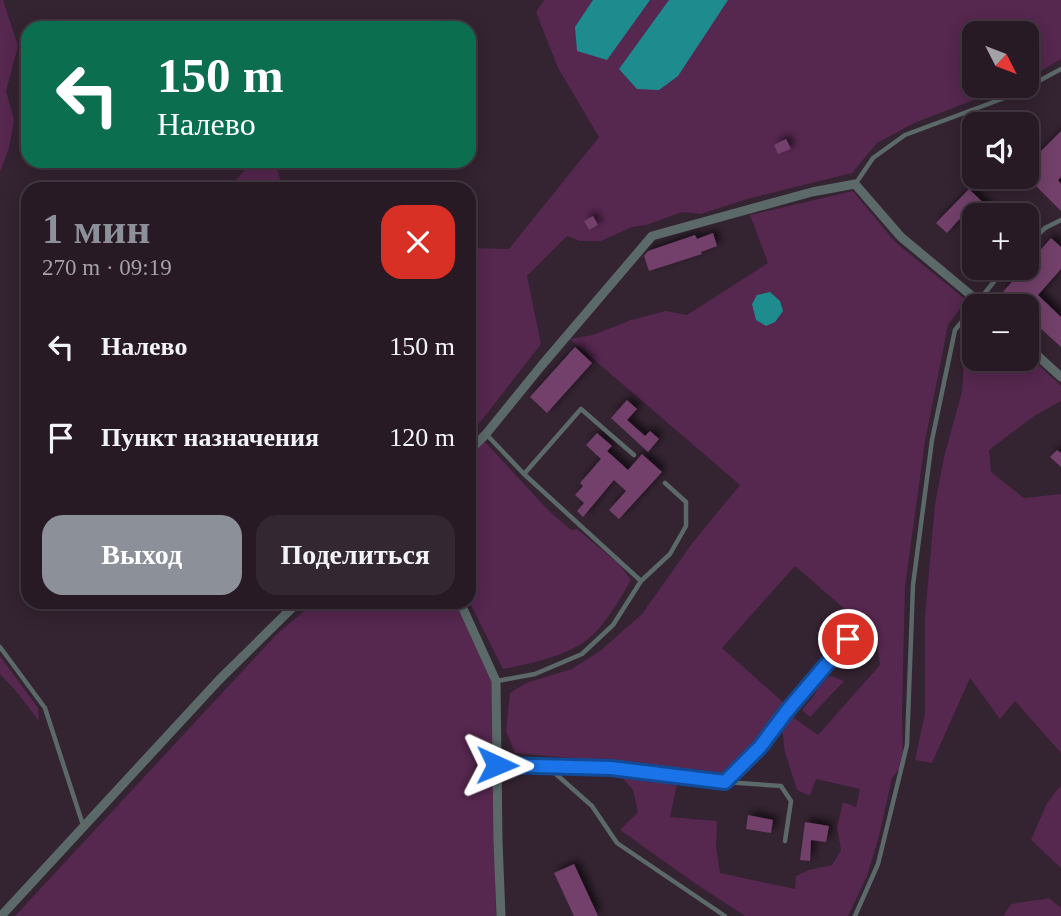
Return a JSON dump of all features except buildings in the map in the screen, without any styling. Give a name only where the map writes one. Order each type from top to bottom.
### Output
[{"type":"street","points":[[476,444],[652,236],[812,192],[855,184],[901,237],[969,294]]},
{"type":"street","points":[[1039,357],[1061,377]]},
{"type":"street","points":[[1,916],[219,680],[291,609]]},
{"type":"street","points":[[463,609],[496,681],[501,916]]},
{"type":"lane","points":[[855,184],[873,158],[905,135],[1015,94],[1061,69]]},
{"type":"lane","points":[[1039,234],[1061,220]]},
{"type":"lane","points":[[855,916],[878,864],[907,745],[913,585],[932,440],[955,330],[962,323]]},
{"type":"lane","points":[[524,474],[581,409],[634,455]]},
{"type":"lane","points":[[486,433],[524,474],[641,580]]},
{"type":"lane","points":[[496,681],[535,674],[582,654],[613,625],[641,580],[670,554],[686,526],[685,502],[664,483]]},
{"type":"lane","points":[[725,782],[760,747],[848,639]]},
{"type":"lane","points":[[0,647],[45,709],[83,825]]},
{"type":"lane","points":[[497,765],[611,768],[781,786],[791,801],[785,841]]},
{"type":"lane","points":[[548,766],[592,806],[617,843],[725,916]]},
{"type":"shaded area","points":[[0,0],[3,0],[18,46],[6,91],[14,120],[9,148],[0,172]]},
{"type":"shaded area","points":[[544,0],[1061,0],[1061,59],[1040,71],[1040,21],[962,21],[962,98],[979,98],[914,123],[877,143],[852,173],[747,199],[701,214],[682,212],[646,225],[632,227],[601,241],[580,241],[567,236],[527,276],[541,344],[476,427],[476,248],[509,249],[599,137],[558,68],[536,12]]},
{"type":"shaded area","points":[[247,168],[277,168],[281,182],[234,182]]},
{"type":"shaded area","points":[[853,191],[895,242],[962,297],[962,306],[948,325],[925,441],[905,587],[903,764],[892,778],[867,876],[848,916],[745,916],[620,830],[638,812],[633,790],[620,775],[677,784],[670,817],[717,821],[716,847],[720,873],[795,889],[796,876],[832,865],[841,850],[837,827],[843,802],[856,807],[860,789],[816,779],[810,796],[797,790],[785,752],[782,729],[790,715],[818,735],[880,665],[876,636],[795,566],[722,648],[785,704],[738,762],[718,775],[646,765],[515,753],[506,731],[510,693],[526,683],[572,669],[600,651],[642,614],[693,542],[740,485],[570,339],[593,335],[631,320],[666,311],[687,315],[768,263],[750,215]]},
{"type":"shaded area","points":[[1039,365],[1061,386],[1061,401],[1034,416],[989,450],[991,472],[1024,498],[1061,494],[1061,753],[1015,701],[1000,719],[970,678],[932,763],[915,760],[925,713],[925,617],[935,504],[944,457],[962,392],[963,371],[1039,371]]},
{"type":"shaded area","points":[[476,432],[547,509],[571,530],[577,529],[620,565],[631,580],[603,623],[589,638],[572,649],[533,663],[503,669],[473,609],[476,609]]},
{"type":"shaded area","points":[[307,609],[458,609],[492,682],[496,916],[15,916],[277,634]]},
{"type":"shaded area","points":[[0,656],[38,708],[39,721],[0,674]]},
{"type":"shaded area","points":[[832,676],[844,681],[810,717],[802,710],[823,679]]},
{"type":"shaded area","points":[[1061,785],[1061,868],[1031,840],[1047,803]]},
{"type":"shaded area","points":[[1049,898],[1061,908],[1061,916],[1003,916],[1011,904]]},
{"type":"water","points":[[593,0],[650,0],[607,60],[577,51],[575,27]]},
{"type":"water","points":[[669,0],[728,0],[678,76],[659,90],[637,89],[619,69]]},
{"type":"water","points":[[770,292],[780,301],[783,311],[775,322],[766,326],[756,320],[752,304],[757,295]]},
{"type":"route","points":[[497,765],[611,768],[725,782],[760,747],[848,639]]}]
